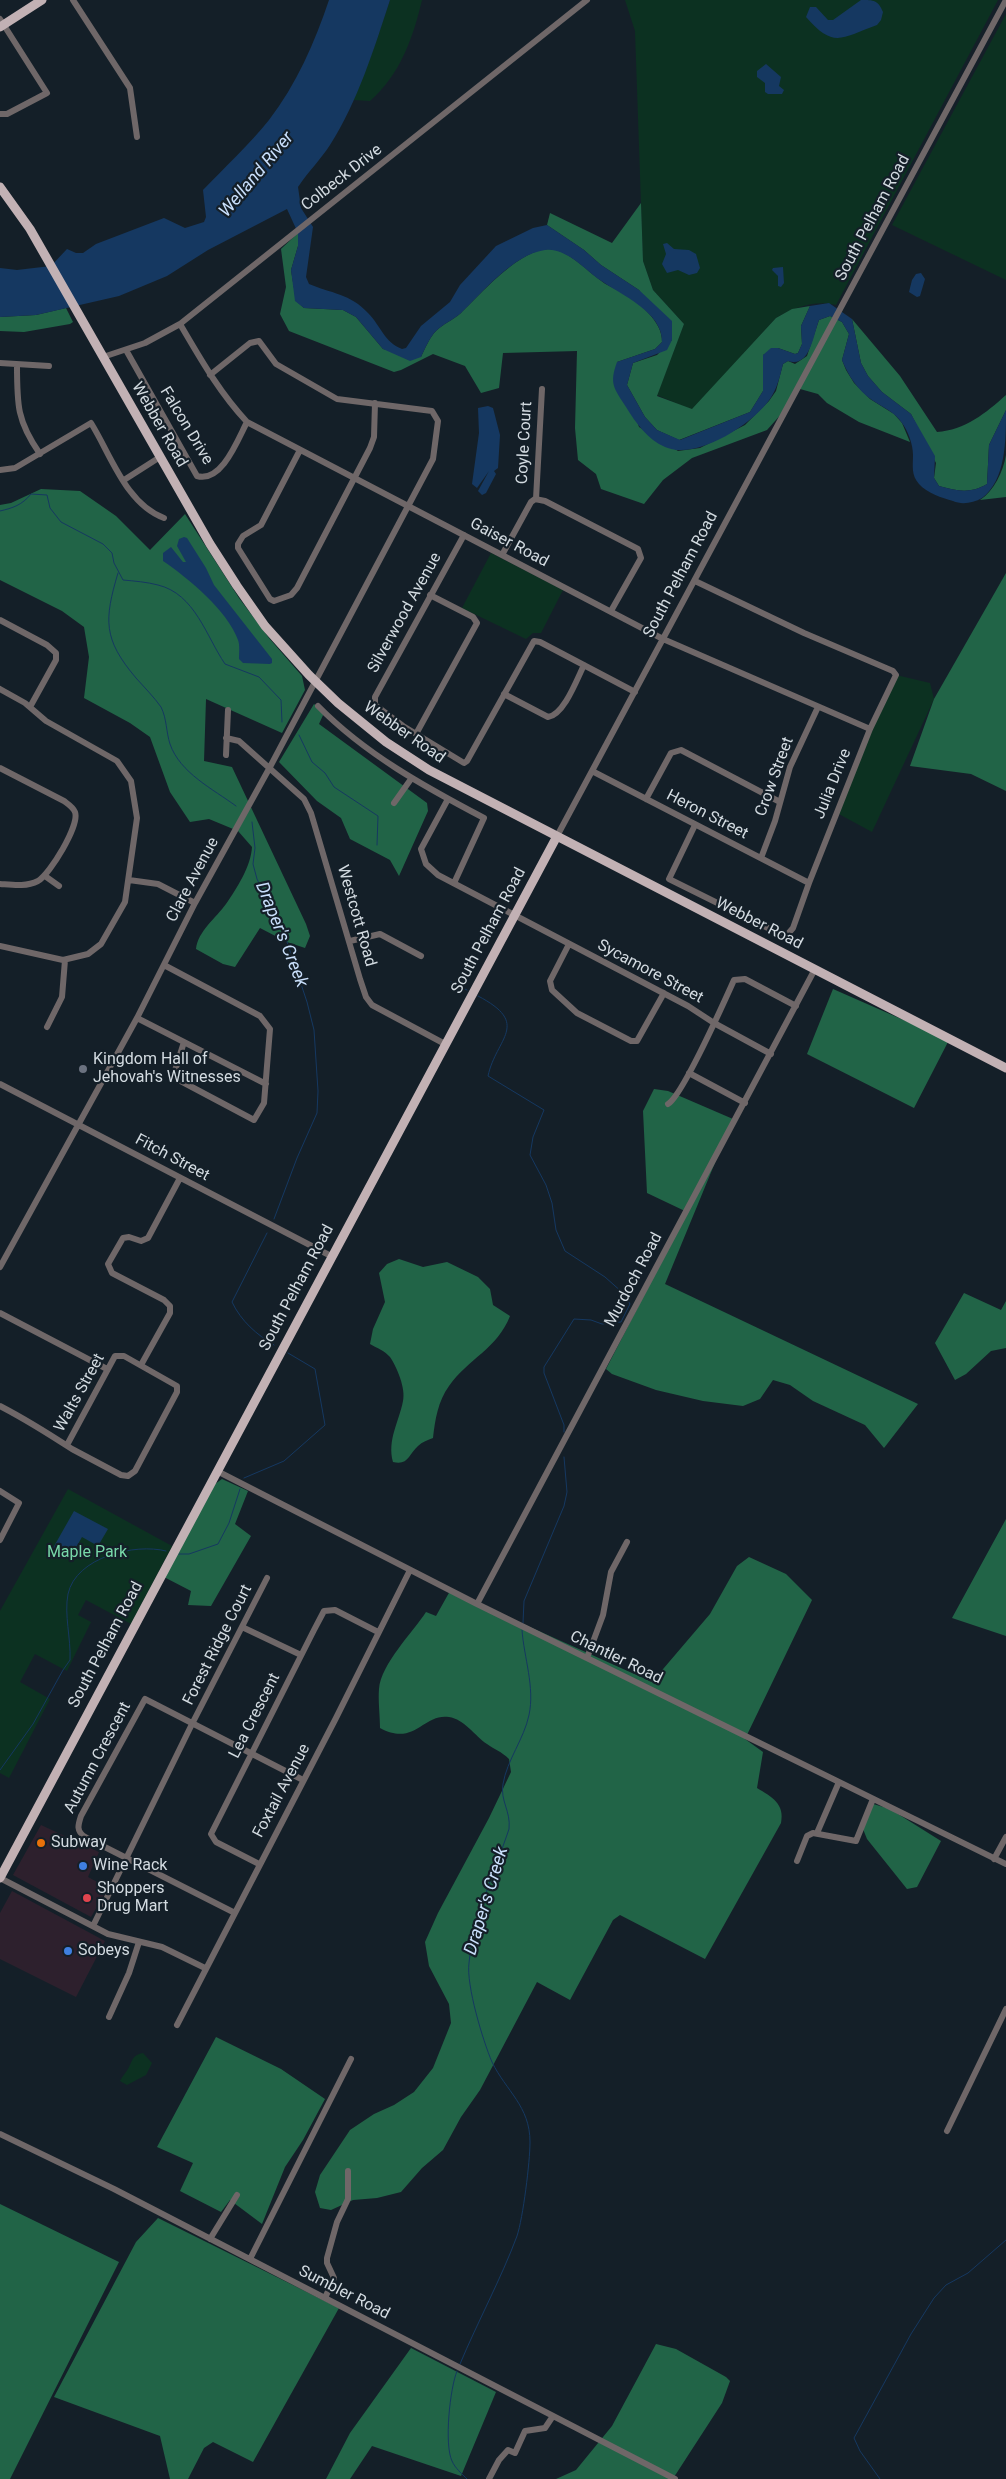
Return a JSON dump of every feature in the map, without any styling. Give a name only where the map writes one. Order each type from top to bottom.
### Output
[{"type":"main road","points":[[1,24],[42,0]]},
{"type":"main road","name":"Webber Road","points":[[0,187],[16,207],[241,593],[286,650],[316,682],[361,723],[405,756],[428,770],[556,838],[1006,1068]]},
{"type":"main road","name":"South Pelham Road","points":[[0,1878],[330,1256],[556,838]]},
{"type":"street","points":[[73,0],[130,88],[137,137]]},
{"type":"street","name":"Colbeck Drive","points":[[103,357],[126,350],[180,324],[587,0]]},
{"type":"street","name":"South Pelham Road","points":[[556,838],[1006,0]]},
{"type":"street","points":[[0,114],[7,114],[47,93],[1,24]]},
{"type":"street","name":"Gaiser Road","points":[[180,324],[210,376],[247,422],[663,639],[870,729]]},
{"type":"street","points":[[210,376],[256,340],[262,342],[276,364],[322,391],[343,401],[375,403],[373,442],[297,588],[290,595],[274,601],[270,599],[254,574],[238,548],[238,544],[240,540],[261,525],[300,450]]},
{"type":"street","name":"Falcon Drive","points":[[126,350],[197,476],[206,476],[224,464],[247,422]]},
{"type":"street","points":[[0,363],[49,366]]},
{"type":"street","points":[[17,365],[19,413],[26,432],[40,454]]},
{"type":"street","name":"Coyle Court","points":[[536,499],[542,389]]},
{"type":"street","name":"Clare Avenue","points":[[0,1267],[137,1018],[195,903],[432,465],[437,416],[428,409],[375,403]]},
{"type":"street","points":[[0,470],[15,468],[91,423],[124,480],[144,507],[164,518]]},
{"type":"street","points":[[124,480],[160,457]]},
{"type":"street","points":[[502,555],[531,502],[536,499],[554,505],[638,549],[641,553],[641,558],[610,611]]},
{"type":"street","name":"Silverwood Avenue","points":[[464,535],[374,701],[379,708],[416,734],[465,762],[534,641],[540,642],[635,692]]},
{"type":"street","name":"Julia Drive","points":[[695,581],[804,633],[893,671],[896,675],[870,729],[793,928],[787,935],[780,934],[670,879],[695,825]]},
{"type":"street","points":[[416,734],[477,623],[473,617],[430,596]]},
{"type":"street","points":[[0,620],[47,645],[56,652],[57,656],[53,667],[30,707]]},
{"type":"street","points":[[504,694],[548,717],[552,717],[561,710],[584,665]]},
{"type":"street","points":[[0,689],[30,707],[46,722],[112,757],[129,776],[134,790],[137,818],[125,902],[107,937],[88,954],[65,960],[54,960],[0,946]]},
{"type":"street","points":[[318,706],[335,723],[411,779],[484,818],[455,881]]},
{"type":"street","name":"Crow Street","points":[[760,858],[790,767],[818,707]]},
{"type":"street","points":[[226,755],[228,710]]},
{"type":"street","name":"Westcott Road","points":[[226,738],[239,741],[304,799],[311,813],[366,997],[372,1005],[445,1044]]},
{"type":"street","points":[[646,799],[671,753],[681,750],[780,802]]},
{"type":"street","points":[[0,768],[64,802],[73,808],[76,813],[73,827],[45,876],[26,885],[0,884]]},
{"type":"street","name":"Heron Street","points":[[592,771],[809,883]]},
{"type":"street","points":[[394,803],[411,779]]},
{"type":"street","name":"Sycamore Street","points":[[448,799],[421,849],[426,864],[438,875],[664,993],[771,1054]]},
{"type":"street","points":[[45,876],[59,886]]},
{"type":"street","points":[[129,880],[158,884],[195,903]]},
{"type":"street","points":[[350,941],[380,934],[421,956]]},
{"type":"street","points":[[569,944],[550,981],[550,986],[571,1008],[585,1018],[631,1041],[637,1041],[664,993]]},
{"type":"street","points":[[47,1027],[62,997],[65,960]]},
{"type":"street","points":[[164,966],[260,1016],[270,1029],[264,1103],[254,1120],[173,1077],[184,1042]]},
{"type":"street","name":"Murdoch Road","points":[[477,1604],[815,969]]},
{"type":"street","points":[[668,1104],[674,1101],[734,980],[739,978],[745,979],[796,1006]]},
{"type":"street","points":[[137,1018],[266,1084]]},
{"type":"street","points":[[689,1072],[745,1103]]},
{"type":"street","name":"Fitch Street","points":[[0,1084],[330,1256]]},
{"type":"street","points":[[141,1365],[170,1313],[170,1306],[164,1300],[107,1269],[124,1236],[141,1241],[148,1238],[180,1178]]},
{"type":"street","points":[[0,1313],[107,1369]]},
{"type":"street","name":"Walts Street","points":[[0,1406],[38,1426],[67,1445],[128,1478],[135,1471],[179,1386],[117,1353],[67,1445]]},
{"type":"street","name":"Chantler Road","points":[[217,1470],[477,1604],[1006,1864]]},
{"type":"street","points":[[0,1490],[19,1502],[0,1540]]},
{"type":"street","points":[[587,1658],[603,1615],[612,1572],[627,1542]]},
{"type":"street","name":"Foxtail Avenue","points":[[176,2025],[410,1570]]},
{"type":"street","name":"Forest Ridge Court","points":[[93,1926],[192,1724],[267,1578]]},
{"type":"street","name":"Lea Crescent","points":[[259,1864],[216,1842],[211,1834],[321,1616],[328,1610],[335,1610],[378,1632]]},
{"type":"street","points":[[242,1627],[301,1655]]},
{"type":"street","name":"Autumn Crescent","points":[[233,1912],[159,1873],[127,1860],[80,1834],[77,1826],[81,1816],[145,1699],[303,1780]]},
{"type":"street","points":[[817,1833],[838,1782]]},
{"type":"street","points":[[797,1861],[806,1836],[817,1833],[856,1841],[873,1799]]},
{"type":"street","points":[[994,1858],[1006,1837]]},
{"type":"street","points":[[0,1878],[116,1938],[162,1947],[205,1968]]},
{"type":"street","points":[[109,2017],[129,1973],[138,1942]]},
{"type":"street","points":[[947,2131],[1006,2009]]},
{"type":"street","points":[[250,2259],[351,2059]]},
{"type":"street","name":"Sumbler Road","points":[[0,2134],[250,2259],[675,2479]]},
{"type":"street","points":[[325,2298],[334,2278],[327,2258],[337,2222],[348,2199],[348,2171]]},
{"type":"street","points":[[210,2239],[237,2195]]},
{"type":"street","points":[[490,2479],[499,2460],[508,2450],[515,2452],[525,2431],[544,2428],[552,2416]]},
{"type":"shaded area","points":[[41,1825],[99,1852],[88,1877],[108,1888],[91,1917],[13,1875]]},
{"type":"shaded area","points":[[12,1891],[105,1941],[76,1997],[0,1959],[0,1913]]},
{"type":"green space","points":[[390,0],[422,0],[410,42],[390,80],[380,91],[370,101],[353,100],[373,50]]},
{"type":"green space","points":[[625,0],[998,0],[836,305],[813,304],[790,311],[776,318],[692,410],[657,395],[684,324],[653,290],[643,261],[635,31]]},
{"type":"green space","points":[[1006,14],[1006,280],[892,225]]},
{"type":"green space","points":[[641,203],[643,261],[653,290],[684,324],[657,396],[692,409],[776,318],[792,309],[810,306],[801,326],[802,344],[798,353],[795,354],[778,348],[763,355],[763,391],[750,412],[679,440],[657,430],[645,417],[627,385],[633,363],[657,355],[672,340],[639,290],[601,265],[584,250],[547,225],[550,213],[612,243]]},
{"type":"green space","points":[[298,233],[298,246],[291,270],[296,301],[304,308],[343,310],[356,317],[383,349],[421,357],[429,340],[436,331],[461,313],[504,271],[518,261],[544,249],[562,252],[605,283],[634,300],[654,319],[661,334],[662,342],[655,349],[617,362],[639,427],[678,451],[700,448],[745,425],[769,401],[776,391],[783,364],[788,361],[795,364],[807,356],[819,320],[830,316],[842,322],[849,334],[842,360],[854,383],[870,399],[894,414],[902,423],[910,442],[859,422],[827,403],[818,394],[800,389],[791,403],[767,430],[692,458],[663,480],[644,504],[601,489],[596,474],[578,460],[575,428],[577,351],[503,353],[499,388],[481,393],[465,366],[433,354],[394,372],[289,331],[280,314],[286,287],[281,249]]},
{"type":"green space","points":[[66,308],[73,322],[70,324],[24,332],[0,331],[0,317],[36,315]]},
{"type":"green space","points":[[852,319],[900,376],[937,432],[947,431],[966,424],[983,414],[1006,395],[1006,410],[989,445],[987,484],[963,491],[939,486],[934,478],[936,463],[911,414],[882,392],[868,376],[861,363]]},
{"type":"green space","points":[[1006,455],[1006,497],[980,500],[990,492],[997,481]]},
{"type":"green space","points":[[41,489],[80,491],[116,516],[150,550],[185,514],[239,598],[269,638],[302,676],[305,690],[282,733],[206,699],[204,761],[232,767],[306,924],[310,936],[305,948],[287,942],[260,928],[235,967],[223,964],[196,949],[200,936],[226,904],[239,884],[249,862],[252,847],[238,831],[209,819],[190,822],[170,792],[150,737],[130,723],[84,698],[89,657],[84,627],[62,611],[0,580],[0,505],[11,503]]},
{"type":"green space","points":[[491,553],[563,590],[541,633],[533,633],[526,639],[462,608]]},
{"type":"green space","points":[[1006,573],[1006,791],[971,774],[910,766],[934,699]]},
{"type":"green space","points":[[896,675],[930,683],[934,699],[872,832],[837,813]]},
{"type":"green space","points":[[314,704],[324,713],[319,724],[427,803],[428,811],[399,876],[390,860],[350,839],[341,818],[317,801],[279,762]]},
{"type":"green space","points":[[833,989],[949,1040],[914,1108],[807,1054]]},
{"type":"green space","points":[[654,1089],[668,1091],[733,1119],[665,1284],[918,1404],[884,1448],[865,1425],[813,1401],[790,1385],[773,1380],[760,1399],[743,1406],[703,1401],[656,1390],[612,1374],[606,1369],[687,1212],[647,1193],[643,1111]]},
{"type":"green space","points":[[399,1259],[423,1267],[447,1262],[478,1277],[490,1289],[493,1305],[510,1316],[498,1337],[457,1376],[445,1392],[438,1411],[433,1438],[425,1441],[415,1449],[405,1461],[398,1463],[393,1462],[391,1446],[404,1396],[402,1384],[390,1357],[370,1344],[373,1329],[385,1302],[379,1273],[387,1264]]},
{"type":"green space","points":[[964,1293],[1001,1310],[1006,1301],[1006,1348],[991,1351],[966,1374],[955,1380],[935,1343]]},
{"type":"green space","points":[[222,1479],[248,1491],[235,1524],[251,1536],[211,1606],[188,1605],[191,1591],[164,1577],[215,1484]]},
{"type":"green space","name":"Maple Park","points":[[68,1489],[172,1546],[131,1624],[86,1600],[78,1615],[91,1622],[67,1671],[35,1654],[20,1682],[50,1699],[9,1778],[0,1773],[0,1611]]},
{"type":"green space","points":[[1006,1519],[1006,1636],[952,1618]]},
{"type":"green space","points":[[749,1557],[786,1574],[812,1600],[745,1739],[763,1752],[757,1788],[772,1798],[779,1806],[782,1816],[781,1823],[705,1959],[620,1915],[613,1920],[570,2000],[537,1982],[480,2090],[461,2117],[443,2150],[422,2168],[401,2192],[377,2198],[353,2200],[331,2210],[320,2208],[315,2192],[320,2175],[350,2130],[374,2114],[394,2105],[414,2092],[433,2068],[451,2023],[449,2004],[429,1966],[425,1942],[511,1772],[509,1759],[454,1718],[440,1717],[402,1734],[392,1733],[380,1728],[379,1689],[385,1669],[391,1659],[426,1612],[436,1616],[450,1591],[652,1682],[710,1614],[737,1566]]},
{"type":"green space","points":[[870,1803],[890,1809],[941,1841],[917,1887],[907,1889],[867,1839],[861,1824]]},
{"type":"green space","points":[[216,2037],[281,2069],[325,2099],[303,2140],[285,2167],[262,2224],[230,2200],[221,2212],[180,2191],[193,2163],[157,2147]]},
{"type":"green space","points":[[143,2053],[152,2063],[146,2075],[127,2085],[120,2081],[134,2058]]},
{"type":"green space","points":[[0,2204],[119,2262],[10,2479],[0,2479]]},
{"type":"green space","points":[[158,2218],[339,2308],[253,2462],[213,2442],[204,2448],[188,2479],[170,2479],[160,2436],[54,2397],[136,2242]]},
{"type":"green space","points":[[656,2344],[676,2349],[730,2381],[722,2403],[676,2474],[672,2479],[556,2479],[576,2470],[612,2426]]},
{"type":"green space","points":[[411,2348],[496,2392],[461,2476],[372,2446],[350,2479],[326,2479],[350,2433]]},
{"type":"water","name":"Welland River","points":[[329,0],[390,0],[378,37],[349,111],[330,145],[298,187],[301,208],[313,227],[306,277],[309,284],[355,302],[368,313],[391,342],[402,349],[406,348],[421,326],[450,302],[460,285],[496,246],[533,228],[547,225],[584,250],[601,265],[639,290],[672,321],[672,340],[667,350],[633,363],[627,385],[645,417],[657,430],[680,440],[750,412],[763,391],[763,355],[771,348],[778,348],[795,354],[798,353],[802,344],[801,326],[810,306],[829,303],[852,319],[861,363],[868,376],[882,392],[911,414],[935,456],[934,478],[939,486],[963,491],[987,484],[989,445],[1006,410],[1003,458],[996,481],[990,490],[979,500],[960,503],[935,495],[916,481],[912,446],[906,430],[896,416],[862,392],[854,382],[842,360],[849,334],[842,322],[830,316],[819,320],[806,355],[801,360],[795,362],[788,361],[783,364],[778,382],[770,399],[751,419],[723,438],[707,445],[678,450],[659,444],[642,430],[616,390],[613,381],[617,362],[655,349],[662,342],[656,322],[639,305],[600,280],[575,260],[553,250],[533,253],[510,266],[461,313],[436,331],[429,340],[421,357],[410,361],[383,349],[356,317],[343,310],[304,308],[295,301],[291,270],[298,246],[298,233],[287,209],[208,250],[167,276],[119,296],[36,315],[0,317],[0,268],[17,270],[51,266],[67,249],[76,253],[83,253],[96,244],[164,218],[185,228],[204,222],[206,217],[203,190],[253,138],[279,107],[304,63],[318,32]]},
{"type":"water","points":[[861,0],[872,1],[879,5],[883,12],[881,20],[877,25],[846,37],[831,37],[824,34],[806,17],[810,7],[816,7],[828,20],[833,20]]},
{"type":"water","points":[[766,64],[781,77],[779,86],[784,90],[782,94],[768,94],[765,92],[765,83],[757,77],[757,71]]},
{"type":"water","points":[[667,243],[674,249],[689,250],[696,254],[700,268],[697,273],[689,275],[678,270],[667,273],[662,264],[666,254],[663,244]]},
{"type":"water","points":[[783,267],[784,283],[781,287],[778,286],[778,276],[772,270],[773,268]]},
{"type":"water","points":[[921,273],[925,279],[920,296],[917,297],[909,292],[912,280],[916,274]]},
{"type":"water","points":[[488,406],[493,408],[500,435],[498,468],[494,471],[496,474],[486,493],[482,495],[478,491],[489,471],[477,488],[472,484],[479,433],[478,408]]},
{"type":"water","points":[[187,538],[206,568],[214,585],[272,659],[272,663],[243,663],[239,659],[238,640],[226,618],[184,576],[163,561],[163,553],[171,547],[183,562],[186,562],[177,546],[179,539]]},
{"type":"water","points":[[74,1511],[108,1529],[98,1546],[82,1537],[70,1558],[53,1548]]},
{"type":"waterway","name":"Draper's Creek","points":[[0,511],[17,506],[31,494],[47,495],[50,508],[61,522],[103,544],[112,553],[114,563],[123,580],[158,585],[171,590],[181,597],[198,617],[225,664],[259,677],[281,700],[282,722]]},
{"type":"waterway","name":"Draper's Creek","points":[[118,573],[113,589],[109,617],[109,628],[117,652],[161,707],[170,744],[181,764],[198,780],[236,806]]},
{"type":"waterway","name":"Draper's Creek","points":[[299,735],[312,762],[325,773],[334,787],[378,816],[377,845]]},
{"type":"waterway","name":"Draper's Creek","points":[[252,822],[255,848],[253,864],[257,879],[286,939],[307,1002],[314,1030],[318,1091],[317,1113],[297,1158],[274,1219]]},
{"type":"waterway","points":[[451,982],[467,990]]},
{"type":"waterway","name":"Draper's Creek","points":[[478,996],[494,1006],[503,1015],[507,1024],[503,1041],[488,1076],[544,1110],[533,1137],[530,1155],[546,1185],[552,1203],[556,1230],[565,1251],[605,1277],[623,1293],[630,1304],[621,1322],[602,1324],[591,1320],[574,1319],[544,1367],[544,1373],[564,1425],[564,1432]]},
{"type":"waterway","points":[[267,1233],[232,1302],[250,1327],[274,1345]]},
{"type":"waterway","name":"Draper's Creek","points":[[244,1478],[284,1461],[325,1425],[315,1369],[288,1353]]},
{"type":"waterway","name":"Draper's Creek","points":[[523,1623],[524,1601],[564,1506],[567,1492],[564,1457]]},
{"type":"waterway","name":"Draper's Creek","points":[[179,1554],[189,1554],[218,1544],[229,1523],[240,1489]]},
{"type":"waterway","name":"Draper's Creek","points":[[0,1770],[33,1724],[70,1660],[67,1602],[73,1581],[94,1562],[123,1551],[139,1549],[166,1551]]},
{"type":"waterway","name":"Draper's Creek","points":[[460,2364],[517,2236],[524,2204],[529,2163],[530,2142],[526,2118],[488,2053],[476,2013],[469,1973],[471,1946],[475,1929],[509,1829],[502,1790],[505,1775],[527,1724],[531,1704],[530,1683],[522,1630]]},
{"type":"waterway","points":[[880,2479],[860,2451],[854,2438],[911,2334],[934,2298],[946,2285],[968,2273],[1006,2240]]},
{"type":"waterway","name":"Draper's Creek","points":[[457,2371],[450,2402],[448,2442],[452,2461],[467,2479]]},
{"type":"place","name":"Kingdom Hall of Jehovah's Witnesses","points":[[83,1069]]},
{"type":"place","name":"Subway","points":[[41,1843]]},
{"type":"place","name":"Wine Rack","points":[[83,1866]]},
{"type":"place","name":"Shoppers Drug Mart","points":[[87,1898]]},
{"type":"place","name":"Sobeys","points":[[68,1951]]}]
